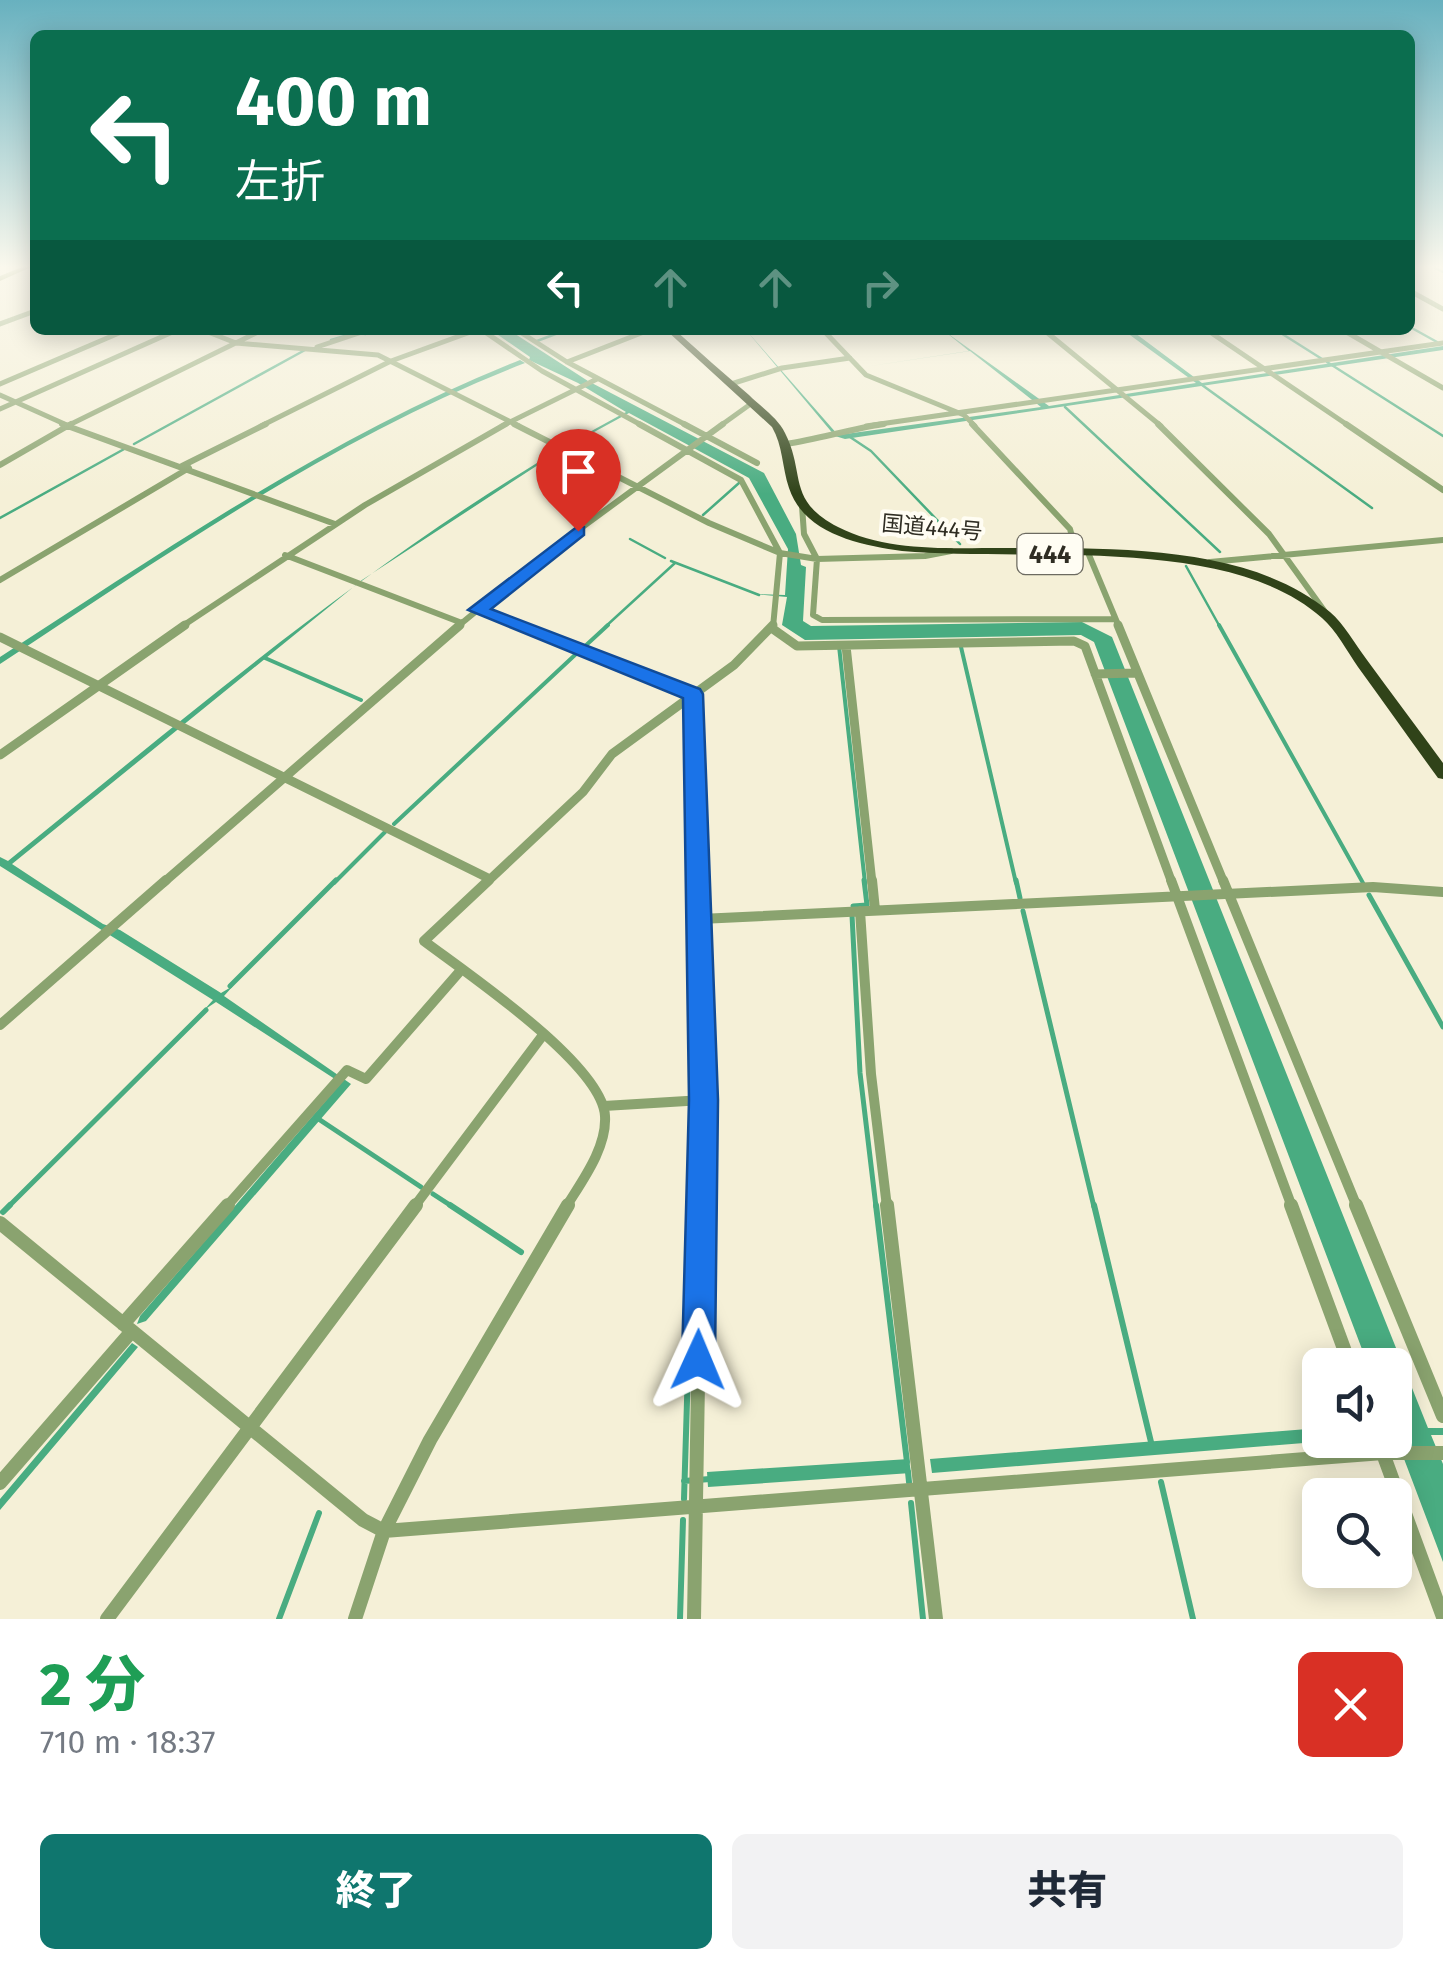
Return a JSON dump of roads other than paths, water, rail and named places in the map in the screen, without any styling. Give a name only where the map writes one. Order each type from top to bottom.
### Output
[{"type":"highway","points":[[684,343],[776,426],[786,444],[793,484],[802,506]]},
{"type":"highway","name":"国道444号","points":[[802,506],[830,527],[900,548],[1210,562],[1270,578],[1308,599],[1328,616],[1443,774]]},
{"type":"street","points":[[0,384],[97,343]]},
{"type":"street","points":[[0,409],[150,343]]},
{"type":"street","points":[[0,465],[70,424],[236,343],[370,353],[709,523],[780,553],[813,559],[951,552]]},
{"type":"street","points":[[315,348],[332,343]]},
{"type":"street","points":[[0,580],[186,467],[391,361],[443,343]]},
{"type":"street","points":[[355,1619],[384,1531],[430,1440],[590,1167],[602,1138],[604,1106],[584,1076],[543,1034],[424,941],[583,792],[612,754],[734,665],[773,630],[778,600],[780,553],[742,480],[500,343]]},
{"type":"street","points":[[536,343],[594,380],[756,464]]},
{"type":"street","points":[[566,362],[616,343]]},
{"type":"street","points":[[835,343],[866,374],[968,419],[1070,530],[1114,618],[1223,895],[1443,1416]]},
{"type":"street","points":[[1059,343],[1230,488],[1306,579],[1328,616]]},
{"type":"street","points":[[1225,343],[1443,490]]},
{"type":"street","points":[[1364,343],[1443,388]]},
{"type":"street","points":[[786,444],[832,432],[968,419],[1042,403],[1270,373],[1443,343]]},
{"type":"street","points":[[730,384],[779,369],[850,358]]},
{"type":"street","points":[[0,755],[284,555],[507,420],[594,380]]},
{"type":"street","points":[[0,395],[334,524]]},
{"type":"street","points":[[0,1025],[462,623],[638,486],[752,404]]},
{"type":"street","points":[[802,506],[800,514],[813,559],[808,606],[822,620],[1114,618]]},
{"type":"street","points":[[1210,562],[1443,540]]},
{"type":"street","points":[[284,555],[462,623]]},
{"type":"street","points":[[478,610],[693,694]]},
{"type":"street","points":[[773,630],[797,646],[1074,641],[1084,646],[1181,897],[1344,1348]]},
{"type":"street","points":[[0,637],[490,879]]},
{"type":"street","points":[[841,646],[876,910]]},
{"type":"street","points":[[1095,674],[1137,674]]},
{"type":"street","points":[[693,694],[703,1100],[694,1619]]},
{"type":"street","points":[[700,918],[1372,887],[1443,892]]},
{"type":"street","points":[[860,910],[871,1074],[936,1619]]},
{"type":"street","points":[[0,1483],[127,1327],[347,1070],[366,1079],[461,970]]},
{"type":"street","points":[[107,1619],[543,1034]]},
{"type":"street","points":[[604,1106],[703,1100]]},
{"type":"street","points":[[0,1223],[363,1520],[384,1531],[696,1508],[920,1475],[1302,1454]]},
{"type":"street","points":[[1412,1451],[1443,1453]]},
{"type":"street","points":[[1388,1458],[1443,1617]]},
{"type":"waterway","points":[[1296,343],[1322,359]]},
{"type":"waterway","points":[[134,444],[305,350]]},
{"type":"waterway","points":[[1327,362],[1443,436]]},
{"type":"waterway","points":[[1202,385],[1372,508]]},
{"type":"waterway","points":[[1065,407],[1220,552]]},
{"type":"waterway","points":[[850,437],[871,451],[960,544]]},
{"type":"waterway","points":[[0,518],[126,448]]},
{"type":"waterway","points":[[703,515],[739,483]]},
{"type":"waterway","points":[[630,539],[665,558]]},
{"type":"waterway","points":[[671,561],[759,595]]},
{"type":"waterway","points":[[605,627],[675,563]]},
{"type":"waterway","points":[[1186,566],[1220,627]]},
{"type":"waterway","points":[[583,648],[608,625]]},
{"type":"waterway","points":[[1219,625],[1363,883]]},
{"type":"waterway","points":[[839,646],[865,883]]},
{"type":"waterway","points":[[961,647],[1016,883]]},
{"type":"waterway","points":[[394,824],[576,654]]},
{"type":"waterway","points":[[265,658],[361,700]]},
{"type":"waterway","points":[[687,712],[691,883]]},
{"type":"waterway","points":[[334,883],[385,832]]},
{"type":"waterway","points":[[230,986],[336,880]]},
{"type":"waterway","points":[[691,880],[696,1093]]},
{"type":"waterway","points":[[853,906],[867,905],[864,880]]},
{"type":"waterway","points":[[1016,880],[1020,898]]},
{"type":"waterway","points":[[1369,895],[1443,1027]]},
{"type":"waterway","points":[[1023,911],[1094,1207]]},
{"type":"waterway","points":[[852,915],[860,1073],[876,1207]]},
{"type":"waterway","points":[[8,1207],[206,1010]]},
{"type":"waterway","points":[[693,1207],[696,1107]]},
{"type":"waterway","points":[[317,1118],[421,1187]]},
{"type":"waterway","points":[[433,1194],[453,1207]]},
{"type":"waterway","points":[[450,1205],[521,1252]]},
{"type":"waterway","points":[[685,1481],[693,1205]]},
{"type":"waterway","points":[[876,1205],[907,1462]]},
{"type":"waterway","points":[[1094,1205],[1151,1442]]},
{"type":"waterway","points":[[3,1212],[8,1207]]},
{"type":"waterway","points":[[908,1472],[909,1482]]},
{"type":"waterway","points":[[685,1481],[710,1479]]},
{"type":"waterway","points":[[684,1499],[685,1481]]},
{"type":"waterway","points":[[1161,1482],[1193,1619]]},
{"type":"waterway","points":[[911,1503],[923,1619]]},
{"type":"waterway","points":[[279,1619],[319,1513]]},
{"type":"waterway","points":[[680,1619],[683,1520]]}]
